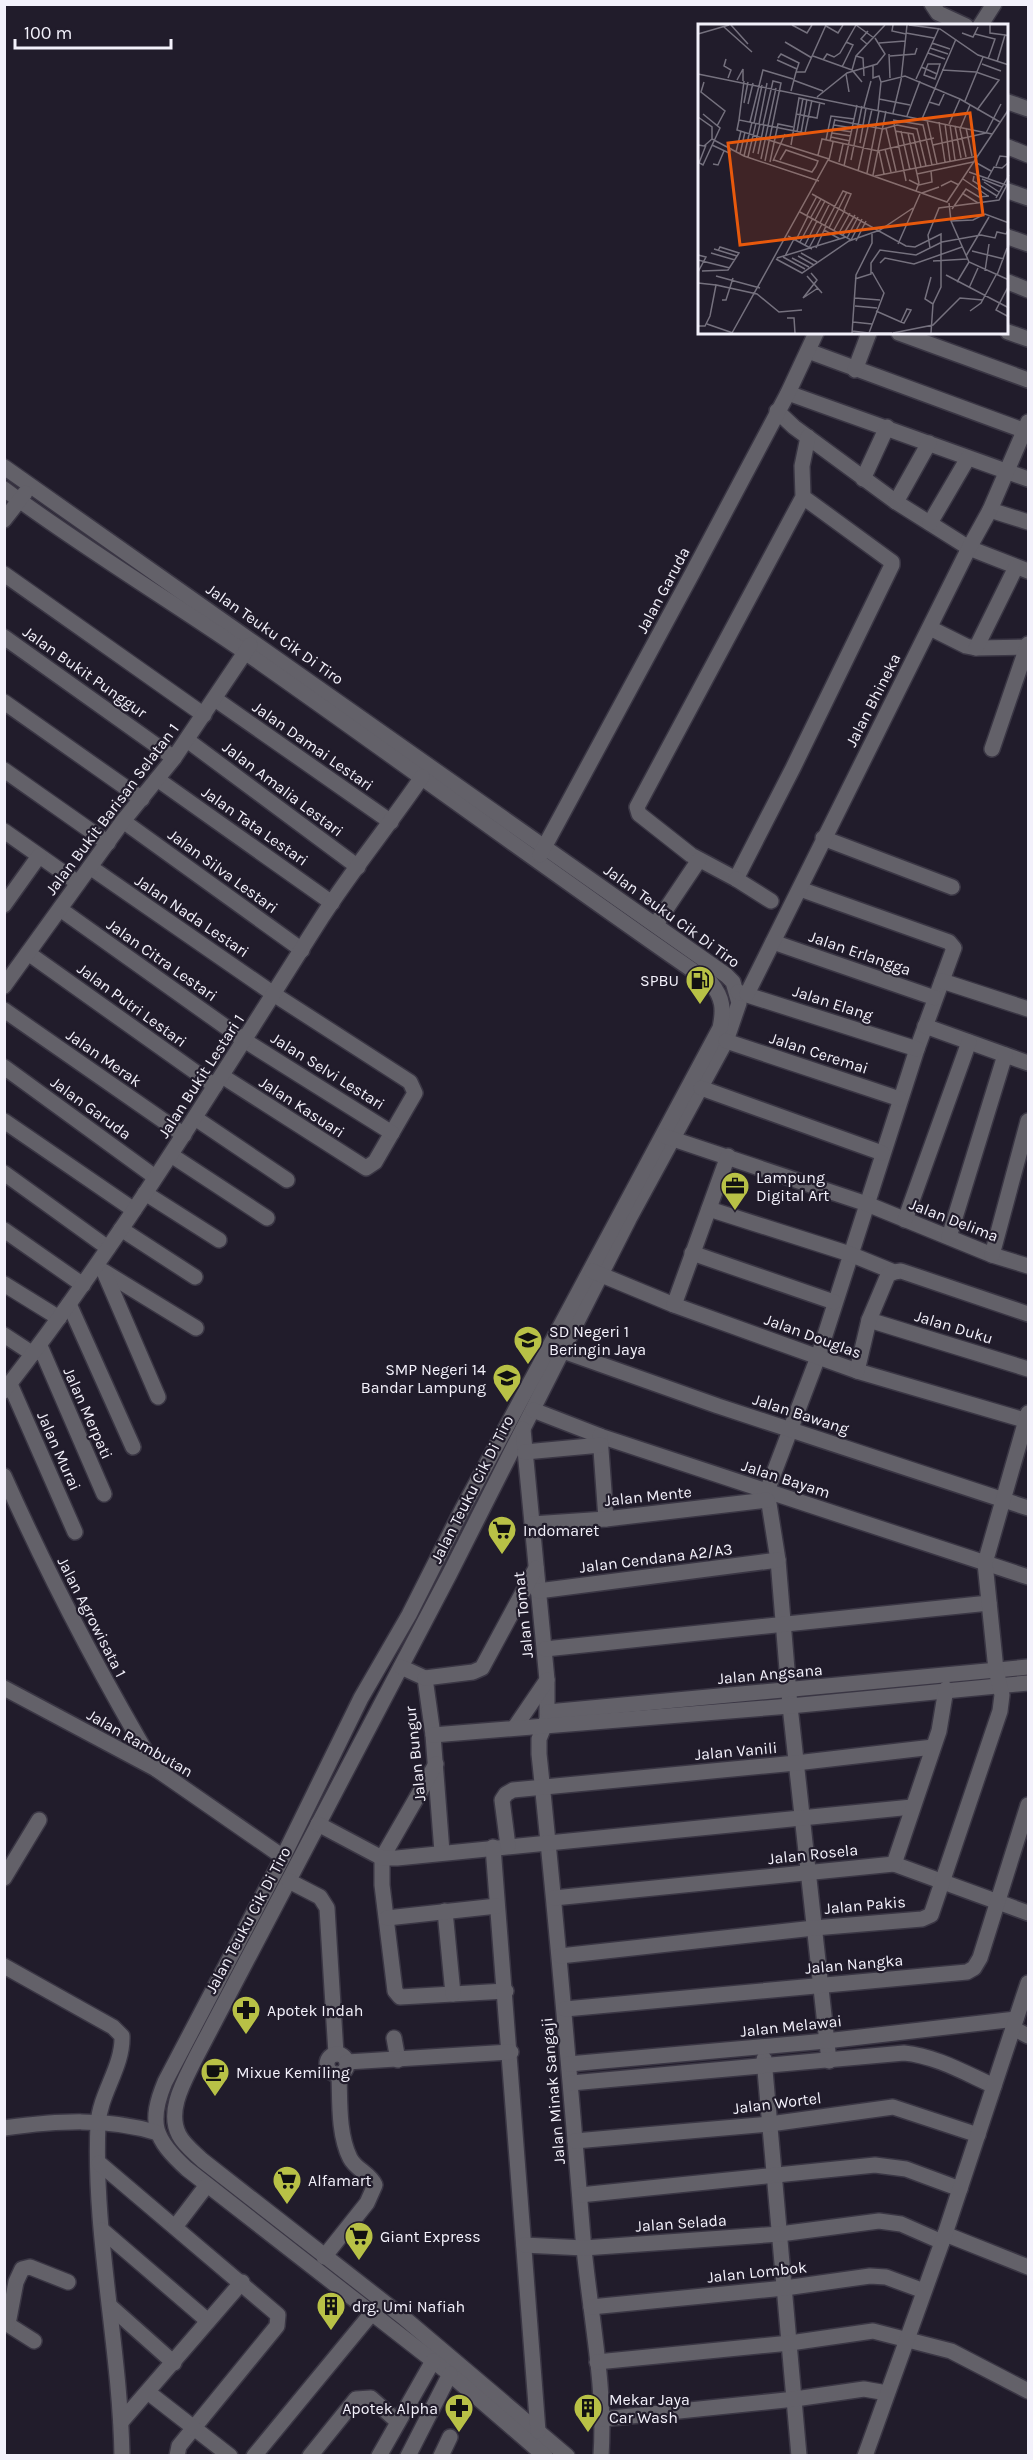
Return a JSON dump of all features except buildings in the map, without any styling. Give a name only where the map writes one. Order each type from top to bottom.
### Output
[{"type":"street","points":[[932,4],[938,13],[962,24]]},
{"type":"street","points":[[981,24],[994,4]]},
{"type":"street","points":[[1009,102],[1029,109]]},
{"type":"street","points":[[1009,147],[1029,155]]},
{"type":"street","points":[[1009,191],[1029,198]]},
{"type":"street","points":[[1009,237],[1029,244]]},
{"type":"street","points":[[1009,282],[1029,290]]},
{"type":"street","points":[[1009,332],[1029,339]]},
{"type":"street","name":"Jalan Garuda","points":[[541,854],[788,393],[816,334]]},
{"type":"street","points":[[855,370],[869,334]]},
{"type":"street","points":[[902,334],[1029,380]]},
{"type":"street","points":[[808,351],[855,370],[1027,428]]},
{"type":"street","points":[[788,393],[1029,479]]},
{"type":"street","points":[[777,411],[808,437],[896,502],[969,548],[1022,569],[976,648]]},
{"type":"street","points":[[863,479],[887,428]]},
{"type":"street","name":"Jalan Bhineka","points":[[742,993],[773,942],[800,889],[990,510],[1027,428]]},
{"type":"street","points":[[771,901],[695,857],[639,814],[639,801],[803,498],[802,466],[808,437]]},
{"type":"street","points":[[896,502],[929,443]]},
{"type":"street","points":[[930,523],[968,459]]},
{"type":"street","name":"Jalan Teuku Cik Di Tiro","points":[[4,467],[422,777],[652,922],[726,975],[742,993],[738,1013],[726,1041],[700,1088],[667,1137]]},
{"type":"street","points":[[4,520],[30,486]]},
{"type":"street","name":"Jalan Teuku Cik Di Tiro","points":[[4,489],[249,647],[541,854],[711,983],[721,995],[723,1012],[720,1028],[667,1137],[502,1451],[356,1707],[283,1857],[165,2082],[155,2112],[158,2133],[171,2154],[207,2185],[371,2315],[450,2374],[538,2447],[567,2456]]},
{"type":"street","points":[[736,879],[892,565],[892,562],[803,498]]},
{"type":"street","points":[[990,510],[1029,522]]},
{"type":"street","points":[[4,574],[204,715]]},
{"type":"street","points":[[930,628],[966,646],[976,648],[1028,646],[992,750]]},
{"type":"street","name":"Jalan Bukit Punggur","points":[[4,637],[174,758]]},
{"type":"street","name":"Jalan Bukit Barisan Selatan 1","points":[[4,986],[123,821],[174,758],[249,647]]},
{"type":"street","name":"Jalan Damai Lestari","points":[[215,699],[391,822]]},
{"type":"street","points":[[4,702],[142,799]]},
{"type":"street","name":"Jalan Amalia Lestari","points":[[187,740],[358,867]]},
{"type":"street","points":[[4,770],[108,843]]},
{"type":"street","name":"Jalan Bukit Lestari 1","points":[[7,1388],[83,1285],[101,1269],[108,1248],[275,995],[332,903],[422,777]]},
{"type":"street","name":"Jalan Tata Lestari","points":[[158,779],[332,903]]},
{"type":"street","name":"Jalan Silva Lestari","points":[[123,821],[302,950]]},
{"type":"street","points":[[4,831],[78,883]]},
{"type":"street","points":[[824,838],[952,888]]},
{"type":"street","points":[[4,904],[39,856]]},
{"type":"street","points":[[652,922],[695,857]]},
{"type":"street","name":"Jalan Nada Lestari","points":[[90,867],[275,995],[410,1082],[415,1093],[413,1101],[392,1133]]},
{"type":"street","points":[[767,1496],[818,1357],[917,1048],[953,953],[953,945],[800,889]]},
{"type":"street","name":"Jalan Citra Lestari","points":[[60,909],[244,1040]]},
{"type":"street","name":"Jalan Erlangga","points":[[773,942],[935,998]]},
{"type":"street","name":"Jalan Putri Lestari","points":[[28,953],[218,1081]]},
{"type":"street","points":[[942,981],[1029,1009]]},
{"type":"street","name":"Jalan Elang","points":[[742,993],[917,1048]]},
{"type":"street","name":"Jalan Merak","points":[[4,1010],[184,1135]]},
{"type":"street","points":[[926,1026],[1029,1063]]},
{"type":"street","name":"Jalan Selvi Lestari","points":[[244,1040],[392,1133]]},
{"type":"street","name":"Jalan Ceremai","points":[[726,1041],[900,1099]]},
{"type":"street","points":[[905,1220],[969,1042]]},
{"type":"street","points":[[949,1237],[1005,1055]]},
{"type":"street","name":"Jalan Garuda","points":[[4,1067],[156,1178]]},
{"type":"street","name":"Jalan Kasuari","points":[[218,1081],[362,1168],[371,1168],[392,1133]]},
{"type":"street","points":[[700,1088],[882,1153]]},
{"type":"street","points":[[195,1118],[287,1180]]},
{"type":"street","points":[[4,1121],[134,1210]]},
{"type":"street","points":[[992,1255],[1029,1121]]},
{"type":"street","name":"Jalan Delima","points":[[667,1137],[867,1204],[992,1255],[1028,1266]]},
{"type":"street","points":[[171,1155],[267,1218]]},
{"type":"street","points":[[674,1305],[728,1156]]},
{"type":"street","points":[[4,1173],[108,1248]]},
{"type":"street","points":[[145,1193],[219,1240]]},
{"type":"street","points":[[709,1209],[850,1254],[894,1272]]},
{"type":"street","points":[[121,1229],[195,1276]]},
{"type":"street","points":[[4,1230],[83,1285]]},
{"type":"street","points":[[692,1253],[834,1302]]},
{"type":"street","points":[[101,1269],[196,1328]]},
{"type":"street","points":[[101,1269],[158,1396]]},
{"type":"street","points":[[857,1371],[869,1320],[888,1275],[894,1272],[901,1271],[1029,1314]]},
{"type":"street","name":"Jalan Teuku Cik Di Tiro","points":[[426,1619],[502,1451],[523,1429],[563,1351],[595,1273]]},
{"type":"street","name":"Jalan Douglas","points":[[595,1273],[674,1305],[857,1371],[1028,1418]]},
{"type":"street","points":[[4,1284],[59,1318]]},
{"type":"street","points":[[69,1304],[133,1447]]},
{"type":"street","name":"Jalan Duku","points":[[869,1320],[1029,1369]]},
{"type":"street","points":[[4,1335],[36,1350]]},
{"type":"street","name":"Jalan Merpati","points":[[36,1350],[104,1494]]},
{"type":"street","name":"Jalan Bawang","points":[[563,1351],[1029,1508]]},
{"type":"street","name":"Jalan Murai","points":[[7,1388],[75,1532]]},
{"type":"street","name":"Jalan Bayam","points":[[533,1410],[600,1441],[767,1496],[1029,1577]]},
{"type":"street","points":[[996,1671],[985,1563],[1028,1418]]},
{"type":"street","name":"Jalan Tomat","points":[[523,1429],[545,1649],[547,1719]]},
{"type":"street","points":[[525,1452],[600,1441],[606,1519]]},
{"type":"street","name":"Jalan Agrowisata 1","points":[[4,1476],[33,1541],[106,1685],[156,1769]]},
{"type":"street","name":"Jalan Mente","points":[[532,1524],[606,1519],[767,1496]]},
{"type":"street","name":"Jalan Angsana","points":[[767,1496],[784,1622],[790,1706],[829,2061]]},
{"type":"street","name":"Jalan Cendana A2/A3","points":[[538,1591],[777,1560]]},
{"type":"street","points":[[403,1668],[425,1678],[473,1672],[482,1668],[536,1568]]},
{"type":"street","points":[[545,1649],[784,1622],[989,1603]]},
{"type":"street","points":[[409,1615],[426,1619]]},
{"type":"street","name":"Jalan Teuku Cik Di Tiro","points":[[426,1619],[432,1616],[261,1932],[187,2077],[178,2096],[175,2118],[179,2135],[202,2160],[382,2300],[538,2447]]},
{"type":"street","name":"Jalan Angsana","points":[[547,1719],[789,1690],[1029,1667]]},
{"type":"street","name":"Jalan Pakis","points":[[560,1956],[814,1928],[922,1919],[931,1916],[935,1910],[1000,1711],[1000,1686],[996,1671]]},
{"type":"street","name":"Jalan Bungur","points":[[425,1678],[436,1764],[442,1852]]},
{"type":"street","points":[[515,1727],[547,1680]]},
{"type":"street","points":[[433,1735],[515,1727],[547,1719],[790,1706],[946,1689],[1029,1683]]},
{"type":"street","name":"Jalan Rambutan","points":[[4,1688],[156,1769],[283,1857]]},
{"type":"street","points":[[946,1689],[942,1718],[894,1864],[1029,1913]]},
{"type":"street","name":"Jalan Minak Sangaji","points":[[547,1719],[539,1747],[565,2009],[584,2248],[602,2419],[601,2456]]},
{"type":"street","name":"Jalan Vanili","points":[[501,1847],[502,1800],[513,1790],[796,1763],[933,1747]]},
{"type":"street","points":[[436,1764],[382,1858],[382,1885],[397,1995],[400,1997],[506,1991]]},
{"type":"street","name":"Jalan Nangka","points":[[565,2009],[967,1972],[974,1968],[980,1958],[1029,1805]]},
{"type":"street","points":[[320,1826],[382,1858],[912,1807]]},
{"type":"street","points":[[4,1878],[10,1856],[39,1820]]},
{"type":"street","points":[[501,1847],[497,1906],[511,2052],[538,2447]]},
{"type":"street","name":"Jalan Rosela","points":[[554,1898],[894,1864]]},
{"type":"street","points":[[289,1881],[320,1897],[327,1908],[341,2064],[342,2123],[350,2157],[375,2185],[367,2203],[324,2257]]},
{"type":"street","points":[[387,1918],[497,1906]]},
{"type":"street","points":[[445,1911],[453,1994]]},
{"type":"street","points":[[247,1924],[247,1932],[251,1935],[258,1935],[261,1932]]},
{"type":"street","points":[[228,1961],[231,1957],[239,1957],[243,1960],[243,1968]]},
{"type":"street","points":[[4,1966],[119,2031],[122,2037],[121,2052],[98,2122],[102,2230],[122,2422],[122,2456]]},
{"type":"street","points":[[865,2456],[944,2238],[1029,1983]]},
{"type":"street","points":[[1014,2024],[1029,2036]]},
{"type":"street","name":"Jalan Melawai","points":[[569,2064],[826,2041],[874,2034],[1014,2024]]},
{"type":"street","points":[[919,2055],[921,2030]]},
{"type":"street","points":[[874,2034],[876,2054]]},
{"type":"street","points":[[394,2038],[398,2060]]},
{"type":"street","points":[[763,2047],[799,2456]]},
{"type":"street","points":[[341,2064],[511,2052]]},
{"type":"street","points":[[571,2083],[829,2061],[876,2054],[919,2055],[994,2086]]},
{"type":"street","name":"Jalan Wortel","points":[[575,2141],[770,2124],[893,2107],[978,2135]]},
{"type":"street","points":[[130,2124],[155,2112]]},
{"type":"street","points":[[4,2128],[98,2122],[130,2124],[158,2133]]},
{"type":"street","points":[[99,2163],[242,2282],[274,2310],[279,2319],[277,2326],[179,2446],[177,2456]]},
{"type":"street","points":[[580,2195],[891,2166],[960,2189]]},
{"type":"street","points":[[176,2227],[207,2185]]},
{"type":"street","points":[[264,2230],[273,2216]]},
{"type":"street","name":"Jalan Selada","points":[[524,2245],[584,2248],[780,2234],[889,2221],[1029,2267]]},
{"type":"street","points":[[102,2230],[208,2321]]},
{"type":"street","points":[[34,2341],[6,2323],[16,2282],[22,2269],[30,2267],[68,2282]]},
{"type":"street","name":"Jalan Lombok","points":[[591,2307],[785,2288],[870,2276],[886,2277],[924,2291]]},
{"type":"street","points":[[122,2422],[242,2282]]},
{"type":"street","points":[[254,2456],[382,2300]]},
{"type":"street","points":[[111,2307],[174,2363]]},
{"type":"street","points":[[597,2362],[790,2343],[873,2331],[951,2351],[1029,2391]]},
{"type":"street","points":[[374,2456],[382,2450],[433,2361]]},
{"type":"street","points":[[408,2456],[450,2374]]},
{"type":"street","points":[[602,2419],[795,2399],[864,2389],[887,2393]]},
{"type":"street","points":[[149,2393],[230,2456]]},
{"type":"street","points":[[310,2456],[356,2399],[371,2398],[398,2422]]},
{"type":"street","points":[[441,2455],[450,2437]]},
{"type":"place","name":"SPBU","points":[[700,1006]]},
{"type":"place","name":"Lampung Digital Art","points":[[735,1212]]},
{"type":"place","name":"SD Negeri 1 Beringin Jaya","points":[[528,1366]]},
{"type":"place","name":"SMP Negeri 14 Bandar Lampung","points":[[507,1404]]},
{"type":"place","name":"Indomaret","points":[[502,1556]]},
{"type":"place","name":"Apotek Indah","points":[[246,2036]]},
{"type":"place","name":"Mixue Kemiling","points":[[215,2098]]},
{"type":"place","name":"Alfamart","points":[[287,2206]]},
{"type":"place","name":"Giant Express","points":[[359,2262]]},
{"type":"place","name":"drg. Umi Nafiah","points":[[331,2332]]},
{"type":"place","name":"Apotek Alpha","points":[[459,2434]]},
{"type":"place","name":"Mekar Jaya Car Wash","points":[[588,2434]]}]
